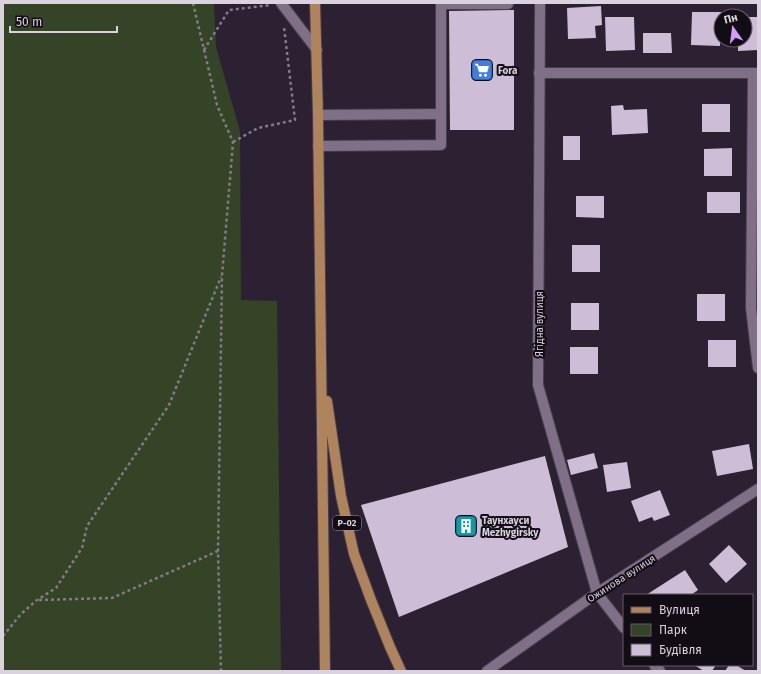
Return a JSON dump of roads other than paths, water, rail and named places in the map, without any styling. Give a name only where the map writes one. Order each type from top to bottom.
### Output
[{"type":"main road","name":"Р-02","points":[[315,3],[318,115],[325,671]]},
{"type":"main road","name":"Р-02","points":[[321,366],[341,496],[354,554],[370,600],[401,671]]},
{"type":"street","name":"Ягідна вулиця","points":[[540,3],[538,385],[597,593],[623,627]]},
{"type":"street","points":[[281,4],[317,50]]},
{"type":"street","points":[[318,146],[441,145],[441,4],[508,4]]},
{"type":"street","points":[[540,73],[756,73],[751,308],[758,368]]},
{"type":"street","points":[[318,115],[441,114]]},
{"type":"street","name":"Ожинова вулиця","points":[[487,671],[597,593],[758,489]]},
{"type":"place","name":"Fora","points":[[482,70]]},
{"type":"place","name":"Таунхауси Mezhygirsky","points":[[466,526]]}]
